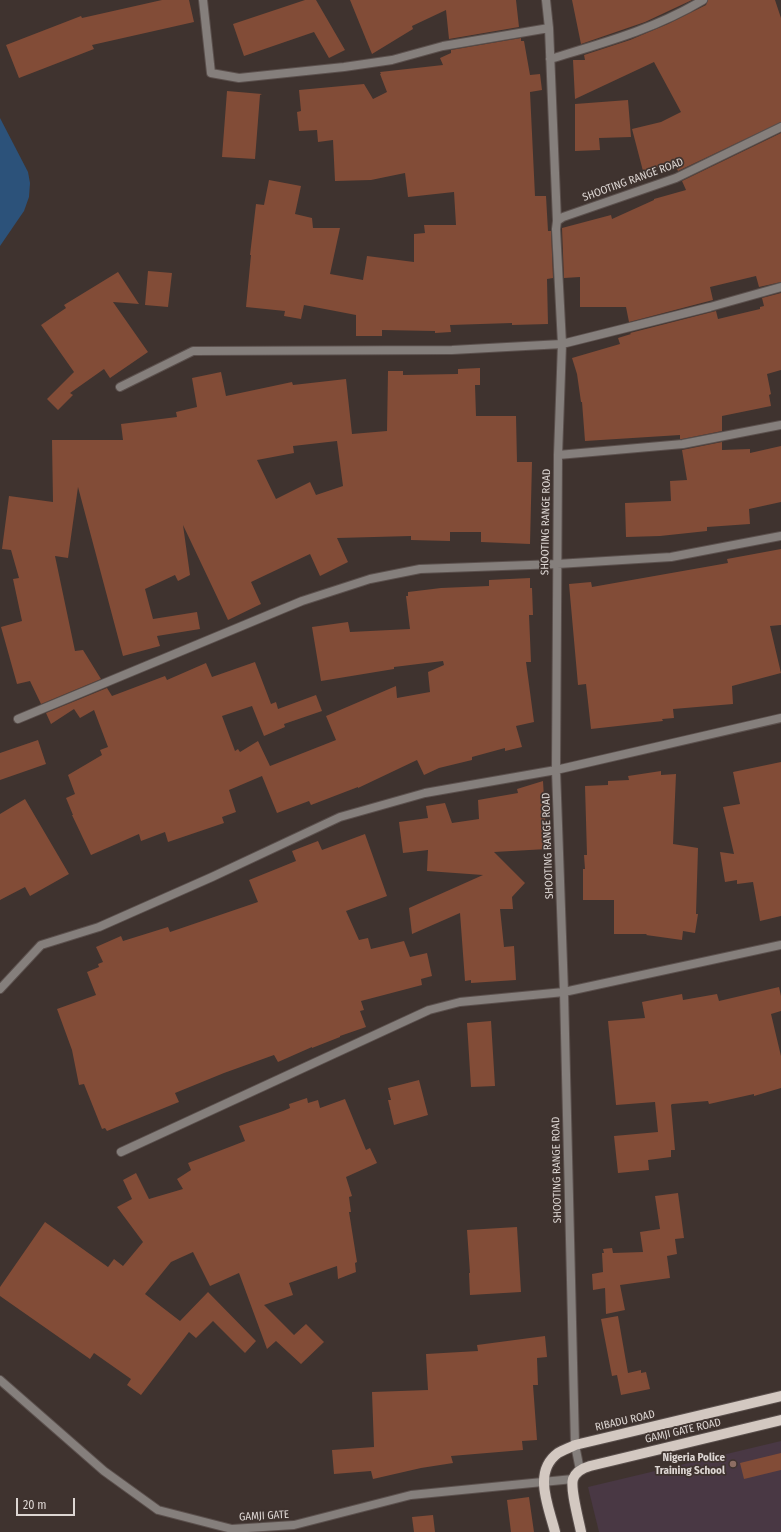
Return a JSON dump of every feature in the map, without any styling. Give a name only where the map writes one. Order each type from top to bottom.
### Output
[{"type":"main road","name":"RIBADU ROAD","points":[[555,1532],[544,1483],[545,1469],[550,1460],[558,1453],[575,1445],[781,1396]]},
{"type":"main road","name":"GAMJI GATE ROAD","points":[[580,1470],[590,1466],[781,1420]]},
{"type":"main road","points":[[580,1470],[573,1479],[573,1490],[581,1532]]},
{"type":"street","points":[[203,0],[211,73],[239,78],[344,67],[392,60],[443,46],[549,28]]},
{"type":"street","name":"SHOOTING RANGE ROAD","points":[[546,0],[549,28],[557,221],[556,229],[562,344],[558,454],[556,770],[564,992],[575,1445],[580,1470]]},
{"type":"street","points":[[550,59],[634,34],[686,10],[703,0]]},
{"type":"street","name":"SHOOTING RANGE ROAD","points":[[557,221],[563,217],[676,178],[781,127]]},
{"type":"street","points":[[120,387],[193,351],[452,350],[562,344],[710,307],[781,287]]},
{"type":"street","points":[[558,454],[683,444],[781,425]]},
{"type":"street","points":[[18,719],[302,601],[370,579],[420,569],[557,564],[671,557],[781,536]]},
{"type":"street","points":[[0,989],[41,945],[99,926],[212,877],[340,817],[426,793],[556,770],[781,718]]},
{"type":"street","points":[[121,1152],[429,1010],[460,1002],[564,992],[781,945]]},
{"type":"street","name":"GAMJI GATE","points":[[0,1380],[104,1472],[158,1510],[232,1528],[294,1525],[411,1495],[573,1479]]},
{"type":"shaded area","name":"Nigeria Police Training School","points":[[781,1441],[781,1532],[599,1532],[588,1487]]},
{"type":"water","points":[[0,118],[28,172],[30,183],[29,197],[24,211],[0,246]]},
{"type":"building","points":[[162,0],[189,0],[194,22],[92,45],[94,49],[19,78],[6,45],[81,16],[82,18]]},
{"type":"building","points":[[305,0],[316,0],[345,50],[329,58],[314,32],[244,56],[233,24]]},
{"type":"building","points":[[350,0],[516,0],[519,27],[449,39],[446,10],[412,26],[413,29],[372,54]]},
{"type":"building","points":[[572,0],[692,0],[645,22],[581,44]]},
{"type":"building","points":[[708,0],[775,0],[781,18],[781,122],[678,171],[674,163],[643,171],[632,129],[661,122],[681,112],[654,62],[575,99],[573,60],[585,60],[584,55],[630,40],[668,24],[706,5]]},
{"type":"building","points":[[521,38],[521,41],[524,41],[530,75],[540,74],[542,90],[530,92],[535,196],[546,196],[548,231],[551,231],[553,278],[547,279],[548,324],[512,325],[512,323],[450,325],[451,332],[435,333],[435,331],[382,330],[382,336],[356,336],[356,315],[304,305],[301,319],[284,316],[285,311],[246,307],[256,204],[264,205],[269,180],[301,186],[295,214],[312,218],[313,228],[340,228],[330,274],[363,280],[367,256],[414,262],[414,234],[425,233],[424,225],[456,225],[454,192],[408,197],[405,173],[371,180],[335,181],[333,140],[318,142],[317,130],[299,131],[297,112],[301,111],[299,90],[364,84],[373,99],[387,92],[380,72],[443,65],[440,58],[451,53],[451,50]]},
{"type":"building","points":[[227,91],[262,94],[260,95],[255,159],[222,157]]},
{"type":"building","points":[[628,100],[631,137],[599,138],[600,150],[575,151],[575,104]]},
{"type":"building","points":[[781,133],[781,282],[759,287],[756,276],[710,287],[713,300],[629,322],[626,307],[580,307],[580,277],[564,278],[562,228],[611,215],[612,219],[654,199],[686,190],[682,181]]},
{"type":"building","points":[[148,271],[172,273],[168,307],[145,305]]},
{"type":"building","points":[[118,272],[139,304],[113,302],[148,352],[110,378],[104,369],[70,393],[73,395],[58,410],[47,399],[74,372],[41,325],[66,308],[64,305]]},
{"type":"building","points":[[781,293],[781,370],[767,374],[771,394],[769,395],[771,406],[722,416],[722,431],[682,439],[680,439],[680,435],[585,441],[582,402],[577,374],[572,358],[620,344],[618,338],[631,334],[630,333],[716,311],[718,319],[760,309],[760,307],[764,306],[762,298]]},
{"type":"building","points":[[480,368],[480,385],[475,385],[476,416],[516,416],[517,462],[532,462],[530,544],[481,542],[481,532],[450,532],[450,541],[411,540],[411,536],[337,538],[348,562],[320,576],[310,554],[251,582],[261,604],[228,620],[183,525],[190,575],[178,581],[175,575],[145,589],[153,619],[197,612],[200,629],[157,636],[160,646],[123,656],[78,487],[68,558],[55,556],[75,651],[83,650],[101,679],[41,704],[30,681],[17,684],[1,627],[22,621],[13,579],[19,578],[11,550],[2,549],[9,496],[53,502],[52,440],[123,440],[121,424],[177,417],[176,412],[197,407],[192,378],[221,372],[226,396],[292,382],[293,385],[346,379],[352,434],[387,431],[388,371],[403,371],[403,375],[458,374],[458,369]],"holes":[[[337,441],[343,486],[316,495],[310,482],[276,499],[257,460],[294,453],[293,446]]]},
{"type":"building","points":[[722,442],[722,450],[750,449],[750,453],[781,446],[781,502],[749,509],[750,524],[707,527],[707,531],[660,536],[626,537],[625,503],[671,501],[670,481],[687,480],[682,450]]},
{"type":"building","points":[[781,549],[781,625],[770,626],[781,673],[732,686],[733,704],[673,709],[674,718],[662,719],[663,721],[591,729],[586,684],[578,685],[569,584],[591,582],[592,587],[728,563],[727,559]]},
{"type":"building","points":[[530,578],[533,615],[529,615],[531,662],[526,662],[534,722],[516,726],[522,747],[505,751],[505,748],[472,757],[472,760],[439,768],[424,775],[417,760],[358,788],[311,805],[309,801],[277,813],[262,776],[229,790],[236,812],[222,817],[224,823],[168,842],[165,832],[141,841],[139,834],[91,855],[72,815],[66,798],[75,794],[68,775],[102,755],[100,750],[108,747],[94,710],[80,718],[74,709],[51,724],[46,713],[107,688],[112,696],[165,676],[167,680],[206,663],[212,677],[255,662],[271,704],[276,702],[278,709],[316,695],[322,711],[284,724],[285,727],[264,736],[252,706],[222,716],[235,751],[238,749],[240,752],[258,741],[270,766],[336,740],[326,716],[396,686],[397,698],[430,692],[428,672],[444,665],[443,661],[394,667],[394,669],[321,681],[312,627],[348,622],[350,632],[410,629],[406,596],[408,596],[408,592],[441,588],[489,586],[489,580]]},
{"type":"building","points":[[38,740],[46,764],[0,780],[0,753]]},
{"type":"building","points":[[781,762],[781,916],[760,921],[753,882],[737,884],[737,880],[725,882],[720,852],[734,854],[723,807],[740,804],[733,772]]},
{"type":"building","points":[[661,771],[661,775],[676,774],[673,844],[698,848],[696,914],[698,914],[695,933],[683,931],[682,940],[646,935],[647,934],[614,934],[614,900],[583,900],[583,869],[585,869],[584,855],[587,855],[585,786],[608,785],[608,781],[629,780],[628,776]]},
{"type":"building","points":[[543,781],[547,849],[494,852],[525,883],[512,897],[513,909],[500,909],[504,947],[514,946],[516,980],[471,983],[471,980],[465,981],[460,913],[412,934],[409,908],[483,875],[427,871],[428,850],[403,853],[399,822],[428,818],[426,806],[445,803],[452,823],[479,819],[478,800],[518,793],[517,789]]},
{"type":"building","points":[[25,799],[69,874],[30,896],[25,887],[0,900],[0,814]]},
{"type":"building","points":[[365,834],[387,896],[346,911],[359,940],[368,938],[371,949],[404,941],[410,957],[427,953],[432,976],[421,979],[422,985],[361,1001],[364,1010],[360,1011],[366,1027],[312,1047],[278,1062],[274,1055],[224,1073],[175,1093],[179,1102],[107,1131],[105,1128],[102,1129],[84,1084],[79,1085],[72,1050],[57,1009],[96,995],[87,972],[99,967],[98,964],[103,962],[96,947],[121,936],[123,941],[168,927],[170,932],[258,902],[249,880],[296,861],[292,851],[318,841],[322,850]]},
{"type":"building","points":[[779,987],[781,996],[781,1011],[771,1014],[781,1056],[781,1088],[754,1096],[754,1094],[709,1104],[708,1101],[672,1104],[675,1150],[671,1150],[671,1157],[648,1160],[649,1170],[618,1173],[614,1136],[658,1132],[655,1102],[616,1105],[608,1021],[645,1018],[642,1002],[682,994],[683,1000],[717,994],[719,1001]]},
{"type":"building","points":[[491,1021],[495,1086],[471,1087],[467,1023]]},
{"type":"building","points":[[419,1080],[428,1115],[394,1125],[388,1100],[391,1100],[388,1088]]},
{"type":"building","points":[[307,1098],[308,1103],[318,1100],[320,1108],[345,1099],[366,1150],[370,1148],[377,1163],[346,1177],[352,1196],[349,1197],[351,1212],[349,1212],[357,1262],[355,1263],[356,1272],[338,1279],[337,1266],[289,1283],[293,1295],[264,1305],[294,1335],[306,1324],[324,1342],[301,1364],[276,1341],[267,1349],[239,1273],[210,1286],[193,1252],[171,1262],[145,1294],[180,1321],[208,1292],[256,1341],[245,1353],[213,1321],[196,1338],[189,1332],[141,1395],[127,1385],[131,1379],[94,1353],[90,1359],[0,1296],[0,1287],[45,1222],[108,1267],[114,1259],[123,1266],[143,1242],[117,1207],[132,1199],[123,1180],[136,1173],[149,1199],[183,1189],[177,1179],[191,1170],[188,1163],[245,1141],[239,1126],[283,1111],[290,1108],[289,1104]]},
{"type":"building","points":[[678,1193],[684,1238],[675,1239],[677,1254],[667,1256],[670,1278],[620,1285],[625,1310],[606,1314],[605,1288],[593,1290],[592,1274],[603,1272],[603,1249],[612,1248],[613,1253],[643,1252],[640,1232],[660,1229],[655,1196]]},
{"type":"building","points":[[517,1227],[521,1292],[470,1295],[467,1230]]},
{"type":"building","points":[[618,1316],[628,1373],[641,1370],[641,1373],[646,1372],[650,1389],[621,1395],[617,1375],[612,1376],[601,1319]]},
{"type":"building","points":[[545,1336],[547,1357],[537,1358],[538,1385],[533,1385],[537,1440],[522,1441],[523,1450],[451,1456],[453,1463],[421,1468],[373,1479],[371,1471],[334,1474],[332,1450],[374,1447],[372,1392],[428,1390],[426,1354],[478,1351],[477,1345]]},
{"type":"building","points":[[781,1453],[781,1470],[744,1479],[740,1463]]},
{"type":"building","points":[[529,1497],[534,1532],[511,1532],[507,1500]]},
{"type":"building","points":[[433,1515],[435,1532],[414,1532],[412,1517]]},
{"type":"place","name":"Nigeria Police Training School","points":[[733,1464]]}]
